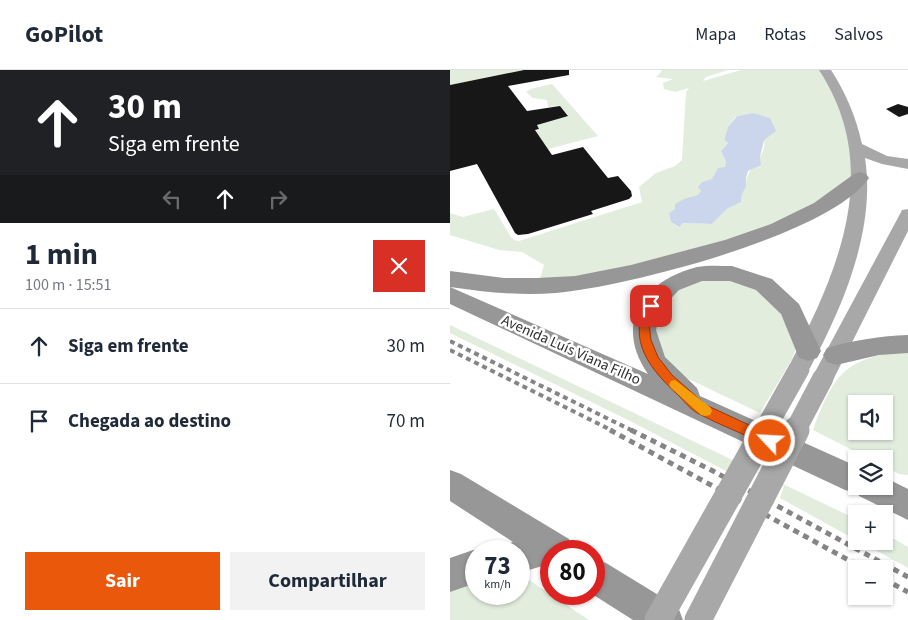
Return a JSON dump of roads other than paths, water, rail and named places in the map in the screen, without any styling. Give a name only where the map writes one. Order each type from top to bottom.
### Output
[{"type":"highway","points":[[450,279],[505,286],[538,286],[592,281],[630,273],[750,239],[786,225],[831,202],[860,178]]},
{"type":"highway","points":[[702,409],[668,379],[653,359],[645,340],[644,323],[657,295],[668,286],[683,278],[702,273],[719,272],[735,274],[768,286],[792,310],[801,326],[816,363],[879,346],[908,344]]},
{"type":"highway","name":"Avenida Luís Viana Filho","points":[[450,295],[848,476]]},
{"type":"highway","points":[[450,484],[540,540]]},
{"type":"highway","points":[[893,488],[908,488]]},
{"type":"highway","points":[[888,495],[908,504]]},
{"type":"highway","points":[[450,575],[465,570]]},
{"type":"highway","points":[[605,582],[665,620]]},
{"type":"main road","points":[[698,620],[816,363],[838,285],[850,251],[858,215],[860,178],[857,147],[844,106],[825,70]]},
{"type":"main road","points":[[857,147],[874,156],[908,164]]},
{"type":"main road","points":[[658,620],[908,214]]},
{"type":"water","points":[[753,113],[770,118],[776,131],[764,140],[760,157],[761,165],[748,171],[746,187],[742,194],[741,202],[727,209],[712,224],[683,223],[679,227],[671,222],[669,213],[675,209],[675,204],[698,195],[701,191],[698,187],[702,182],[712,179],[718,168],[725,167],[726,162],[721,151],[728,143],[724,140],[728,127],[737,116]]},
{"type":"railway","points":[[450,341],[633,431]]},
{"type":"railway","points":[[450,350],[613,431]]},
{"type":"railway","points":[[610,430],[848,560]]},
{"type":"railway","points":[[633,431],[713,471],[908,577]]},
{"type":"railway","points":[[893,584],[908,592]]}]
